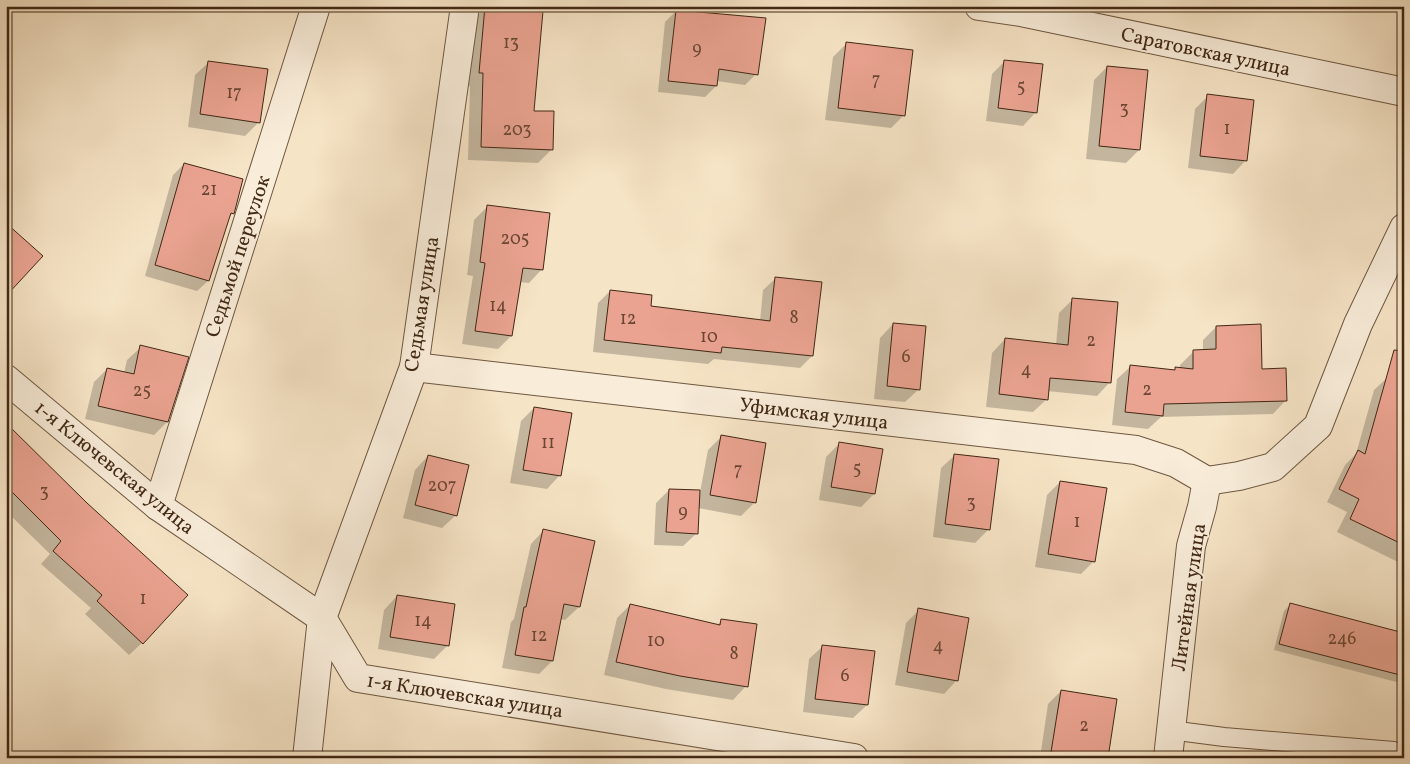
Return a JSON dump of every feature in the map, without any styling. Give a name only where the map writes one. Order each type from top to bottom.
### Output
[{"type":"street","name":"Седьмой переулок","points":[[158,506],[316,6]]},
{"type":"street","name":"Седьмая улица","points":[[307,758],[322,618],[414,367],[465,6]]},
{"type":"street","name":"Саратовская улица","points":[[979,6],[1021,9],[1404,92]]},
{"type":"street","points":[[1207,481],[1239,476],[1273,466],[1318,426],[1358,324],[1404,228]]},
{"type":"street","name":"Уфимская улица","points":[[414,367],[1136,450],[1176,463],[1207,481]]},
{"type":"street","name":"1-я Ключевская улица","points":[[6,379],[158,506],[322,618],[358,678],[854,758]]},
{"type":"street","name":"Литейная улица","points":[[1168,758],[1191,546],[1207,481]]},
{"type":"lane","points":[[1170,730],[1234,738],[1394,751],[1392,758]]},
{"type":"building","points":[[485,6],[543,11],[534,111],[554,111],[553,150],[481,147],[483,73],[479,73]]},
{"type":"building","points":[[676,10],[766,18],[758,75],[719,69],[717,86],[668,81]]},
{"type":"building","points":[[846,42],[913,50],[905,116],[838,108]]},
{"type":"building","points":[[1004,60],[1043,64],[1037,113],[998,108]]},
{"type":"building","points":[[208,61],[268,69],[260,123],[200,114]]},
{"type":"building","points":[[1107,66],[1148,70],[1140,150],[1099,146]]},
{"type":"building","points":[[1207,94],[1254,100],[1247,161],[1200,156]]},
{"type":"building","points":[[184,163],[243,179],[234,214],[231,213],[209,281],[155,265]]},
{"type":"building","points":[[487,205],[550,213],[543,270],[523,268],[512,336],[475,331],[485,263],[480,262]]},
{"type":"building","points":[[6,223],[43,256],[6,296]]},
{"type":"building","points":[[775,277],[822,282],[813,356],[722,347],[721,353],[604,340],[610,290],[652,295],[651,306],[770,321]]},
{"type":"building","points":[[1072,298],[1118,302],[1111,383],[1050,378],[1048,400],[999,394],[1005,338],[1068,345]]},
{"type":"building","points":[[893,323],[926,326],[920,390],[887,386]]},
{"type":"building","points":[[1261,324],[1262,369],[1286,368],[1287,401],[1164,404],[1163,416],[1125,412],[1130,365],[1175,370],[1175,367],[1193,369],[1193,350],[1216,349],[1216,326]]},
{"type":"building","points":[[140,345],[189,357],[168,422],[98,406],[107,368],[134,374]]},
{"type":"building","points":[[1394,350],[1404,351],[1404,545],[1350,519],[1359,499],[1339,489],[1358,450],[1365,454]]},
{"type":"building","points":[[534,407],[572,413],[561,476],[523,470]]},
{"type":"building","points":[[6,423],[87,503],[188,595],[143,644],[97,601],[102,595],[53,551],[61,541],[6,486]]},
{"type":"building","points":[[721,435],[766,443],[756,503],[710,495]]},
{"type":"building","points":[[839,442],[883,449],[875,494],[831,487]]},
{"type":"building","points":[[954,454],[999,459],[990,530],[945,524]]},
{"type":"building","points":[[428,455],[469,465],[457,516],[415,505]]},
{"type":"building","points":[[1060,481],[1107,488],[1095,562],[1048,554]]},
{"type":"building","points":[[669,489],[700,490],[698,534],[666,532]]},
{"type":"building","points":[[543,529],[595,541],[580,607],[564,604],[553,661],[515,655],[524,607],[526,607]]},
{"type":"building","points":[[397,595],[455,604],[449,646],[390,637]]},
{"type":"building","points":[[1290,603],[1404,633],[1404,676],[1279,644]]},
{"type":"building","points":[[630,604],[720,625],[721,619],[757,624],[748,687],[680,676],[616,662]]},
{"type":"building","points":[[918,608],[969,618],[958,681],[907,672]]},
{"type":"building","points":[[822,645],[875,651],[868,705],[815,699]]},
{"type":"building","points":[[1061,690],[1117,699],[1108,758],[1092,758],[1051,752]]}]
